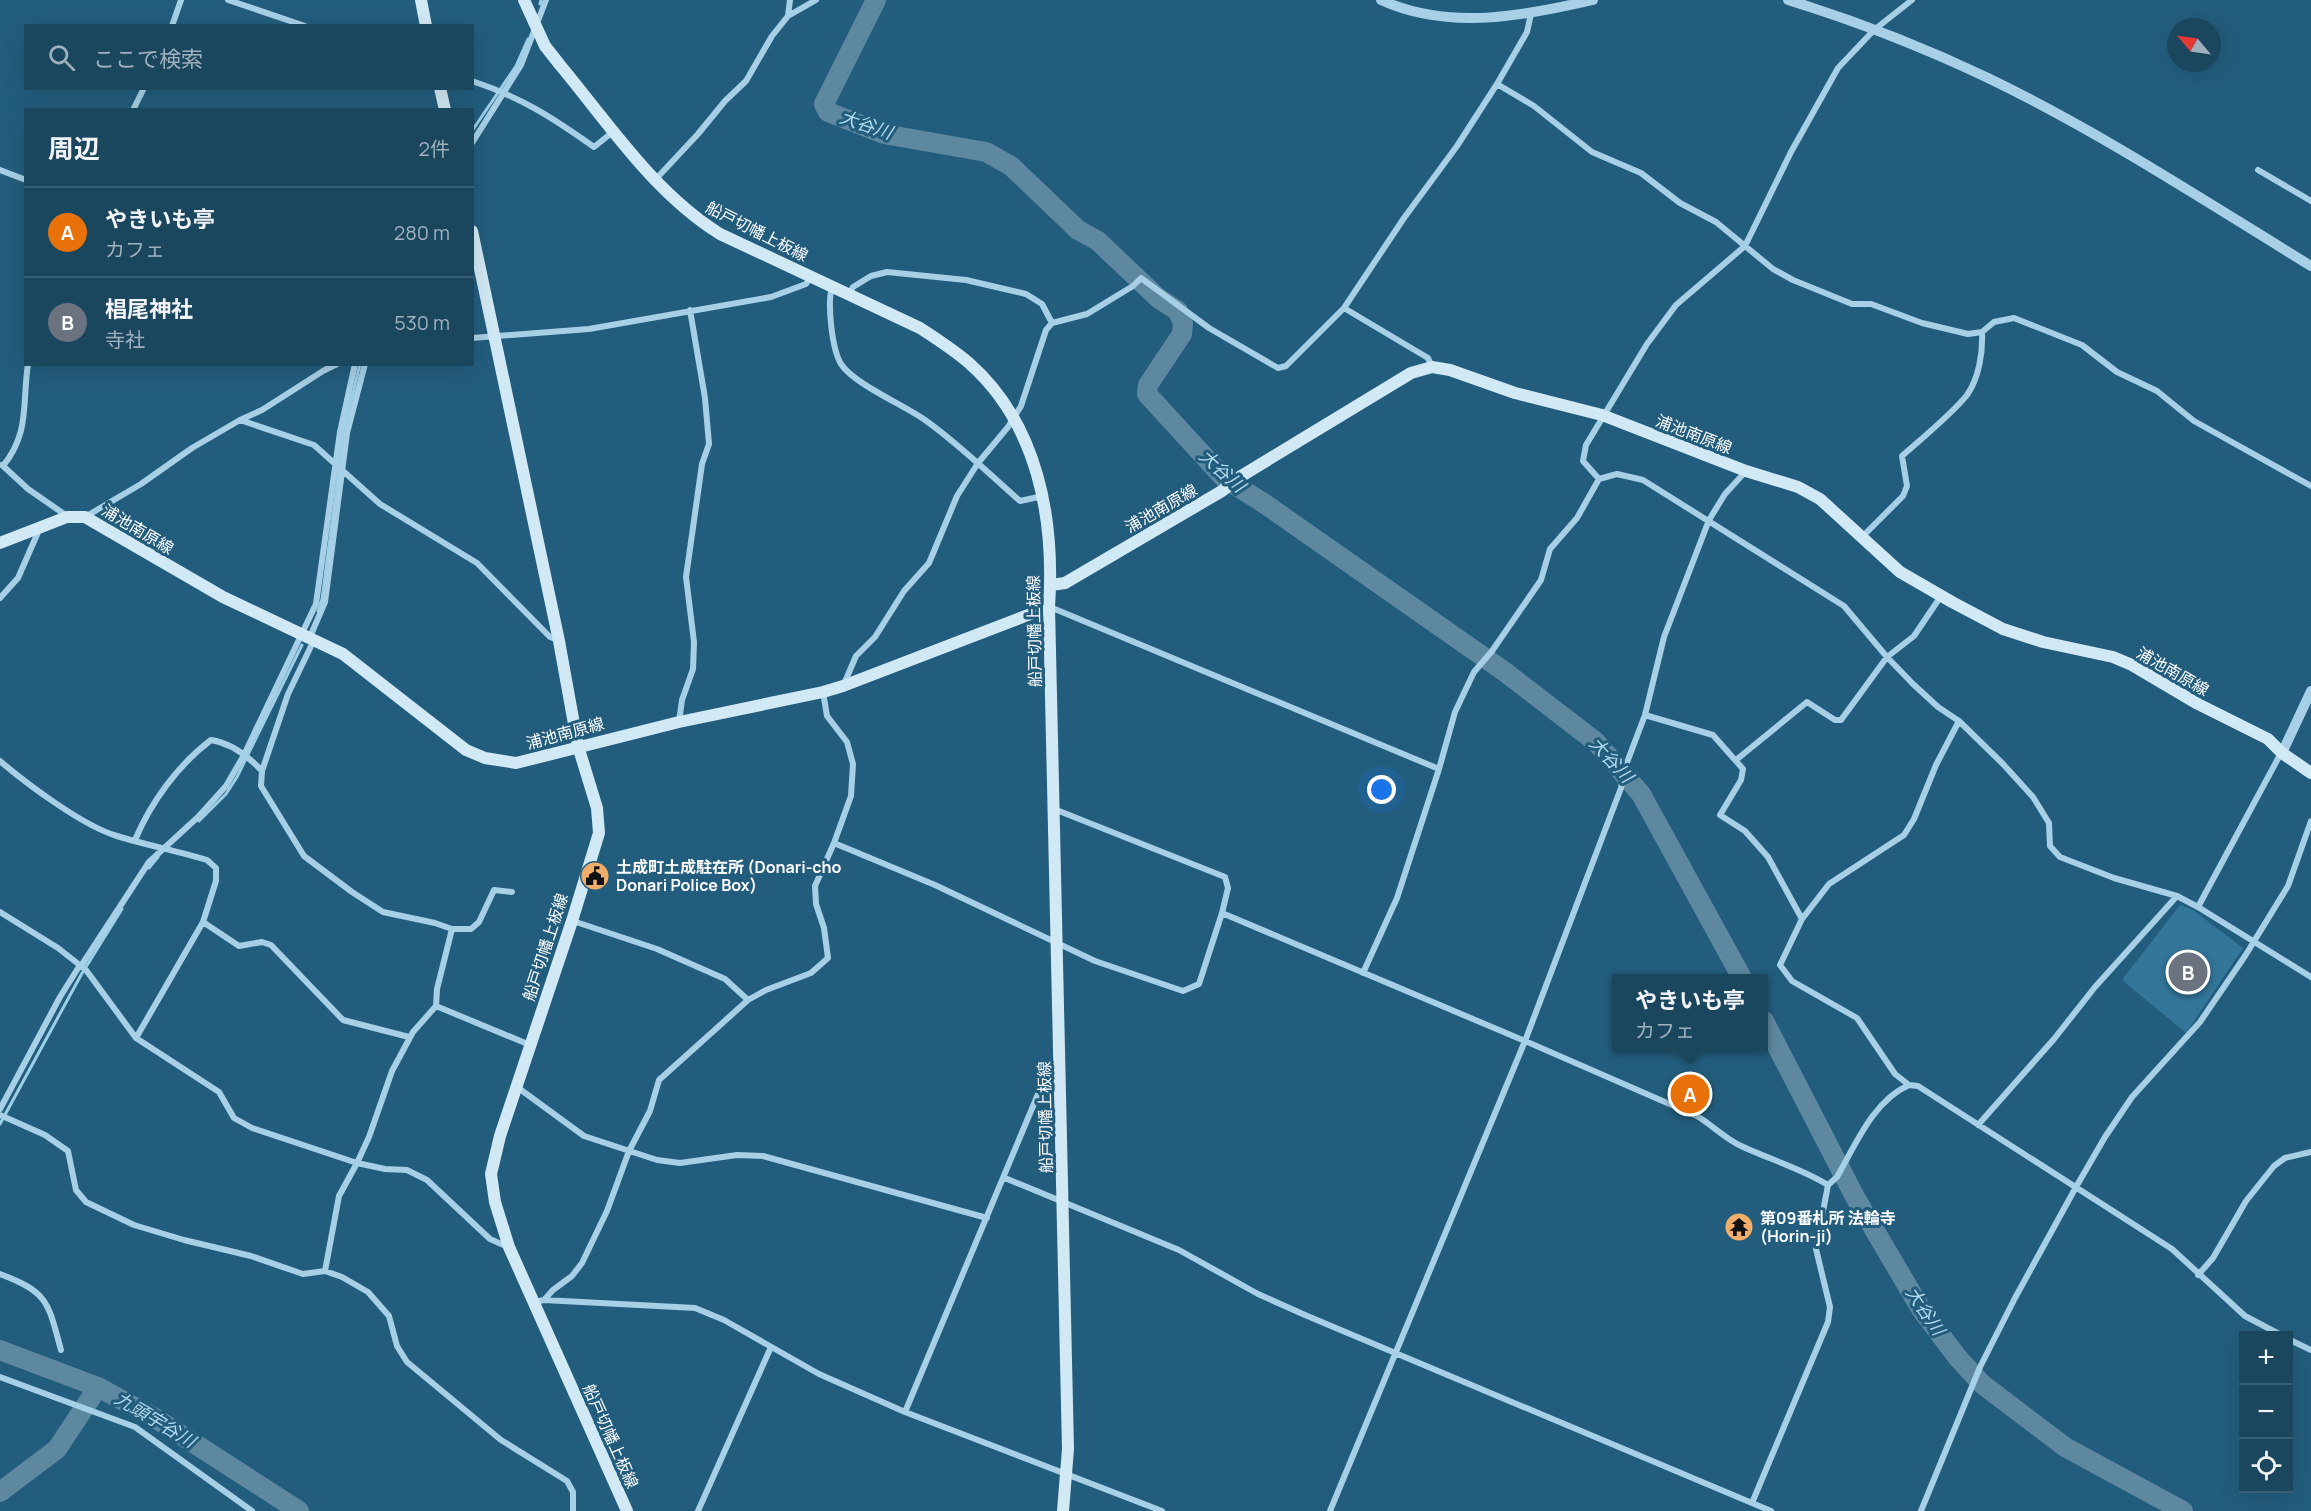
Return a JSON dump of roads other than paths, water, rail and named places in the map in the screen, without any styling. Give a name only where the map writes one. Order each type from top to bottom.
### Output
[{"type":"main road","points":[[421,0],[426,24]]},
{"type":"main road","name":"船戸切幡上板線","points":[[524,0],[545,46],[655,180],[697,220],[720,234],[920,328],[947,346],[970,364],[1014,418],[1033,458],[1043,496],[1049,538],[1051,585],[1049,607],[1068,1449],[1063,1511]]},
{"type":"main road","points":[[440,90],[445,108]]},
{"type":"main road","name":"船戸切幡上板線","points":[[474,240],[559,641],[578,746],[597,808],[599,833],[500,1136],[491,1174],[495,1202],[508,1247],[538,1301],[627,1511]]},
{"type":"main road","name":"浦池南原線","points":[[1051,585],[1065,583],[1222,491],[1238,478],[1411,373],[1432,367],[1450,370],[1515,393],[1602,415],[1746,471],[1798,487],[1820,499],[1900,572],[1941,596],[2003,629],[2043,642],[2113,657],[2132,665],[2198,704],[2268,739],[2282,753],[2311,773]]},
{"type":"main road","name":"浦池南原線","points":[[0,543],[67,517],[86,517],[214,592],[343,654],[466,750],[485,758],[516,762],[679,722],[823,692],[1049,607]]},
{"type":"street","points":[[173,24],[181,0]]},
{"type":"street","points":[[228,0],[299,24]]},
{"type":"street","points":[[474,140],[502,91],[521,64],[546,0]]},
{"type":"street","points":[[788,16],[790,0]]},
{"type":"street","points":[[655,180],[698,135],[725,101],[746,81],[772,36],[788,16],[816,0]]},
{"type":"street","points":[[1381,0],[1427,14],[1460,18],[1531,14],[1587,1]]},
{"type":"street","points":[[1788,0],[1874,30],[1988,78],[2100,137],[2311,266]]},
{"type":"street","points":[[1599,479],[1583,461],[1586,445],[1602,415],[1647,344],[1676,305],[1745,246],[1791,152],[1838,68],[1874,30],[1912,0]]},
{"type":"street","points":[[843,686],[856,657],[875,637],[904,591],[929,563],[957,496],[978,463],[1021,406],[1046,330],[1052,323],[1087,314],[1125,291],[1141,278],[1209,328],[1278,368],[1286,366],[1344,308],[1404,218],[1457,146],[1527,32],[1531,14]]},
{"type":"street","points":[[474,82],[502,91],[556,120],[594,147],[614,130]]},
{"type":"street","points":[[1497,84],[1534,106],[1592,152],[1641,173],[1680,203],[1716,222],[1773,269],[1832,298],[1852,304],[1871,303],[1922,323],[1968,334],[1982,332],[1994,321],[2014,318],[2082,345],[2117,372],[2157,391],[2194,421],[2311,486]]},
{"type":"street","points":[[134,108],[143,90]]},
{"type":"street","points":[[0,170],[24,179]]},
{"type":"street","points":[[2258,170],[2311,201]]},
{"type":"street","points":[[849,294],[853,287],[871,276],[887,272],[966,280],[1026,294],[1042,304],[1052,323]]},
{"type":"street","points":[[474,338],[589,329],[771,297],[806,284],[810,276]]},
{"type":"street","points":[[832,287],[830,303],[836,353],[846,371],[926,420],[1020,501],[1043,496]]},
{"type":"street","points":[[1344,308],[1428,358],[1432,367]]},
{"type":"street","points":[[679,722],[681,700],[693,669],[694,651],[686,577],[702,464],[709,444],[705,398],[690,310]]},
{"type":"street","points":[[1862,537],[1903,496],[1907,486],[1902,456],[1967,395],[1976,376],[1982,332]]},
{"type":"street","points":[[28,366],[23,428],[14,452],[1,464],[28,489],[67,517]]},
{"type":"street","points":[[86,517],[240,420],[262,410],[314,376],[334,366]]},
{"type":"street","points":[[355,366],[343,413],[325,602],[309,637],[247,756],[216,799],[166,848],[148,862],[83,967],[60,997],[2,1114],[45,1135],[68,1151],[76,1190],[86,1202],[134,1225],[251,1256],[303,1274],[325,1271],[342,1277],[368,1292],[389,1316],[397,1346],[407,1362],[501,1440],[567,1481],[573,1492],[573,1511]]},
{"type":"street","points":[[364,366],[339,467],[309,637],[262,771],[261,786],[304,856],[383,912],[452,929],[471,929],[479,922],[494,890],[512,892]]},
{"type":"street","points":[[240,420],[314,445],[380,504],[477,563],[550,637],[559,641]]},
{"type":"street","points":[[1330,1511],[1526,1041],[1621,788],[1626,765],[1645,715],[1664,637],[1709,520],[1725,494],[1746,471]]},
{"type":"street","points":[[1364,973],[1397,898],[1439,770],[1455,712],[1481,662],[1492,651],[1541,580],[1550,549],[1576,518],[1599,479],[1617,474],[1643,480],[1844,606],[1887,657],[1938,707],[1959,721],[2033,797],[2049,823],[2050,846],[2060,857],[2114,878],[2177,896],[2311,976]]},
{"type":"street","points":[[0,598],[18,578],[39,529]]},
{"type":"street","points":[[1736,760],[1807,702],[1835,720],[1841,720],[1887,657],[1914,636],[1941,596]]},
{"type":"street","points":[[1049,607],[1439,770]]},
{"type":"street","points":[[2198,907],[2282,753],[2311,691]]},
{"type":"street","points":[[538,1301],[572,1276],[582,1263],[607,1210],[629,1150],[650,1111],[659,1080],[748,1000],[766,990],[811,973],[828,958],[824,928],[816,903],[815,886],[851,796],[853,764],[847,742],[827,716],[823,692]]},
{"type":"street","points":[[1645,715],[1713,735],[1743,769],[1741,780],[1720,815],[1745,831],[1768,857],[1802,919]]},
{"type":"street","points":[[1959,721],[1936,765],[1914,819],[1904,834],[1829,884],[1802,919],[1780,965],[1792,981],[1857,1018],[1895,1074],[1910,1085],[1918,1086],[2172,1248],[2198,1275],[2245,1316],[2275,1331]]},
{"type":"street","points":[[135,840],[145,816],[158,797],[200,748],[212,740],[222,741],[247,756],[262,771]]},
{"type":"street","points":[[0,761],[22,780],[115,836],[207,860],[216,868],[216,881],[203,922],[136,1038]]},
{"type":"street","points":[[834,843],[935,885],[1058,946],[1095,961],[1183,991],[1199,984],[1222,913],[1228,888],[1225,877],[1054,809]]},
{"type":"street","points":[[1922,1511],[1978,1371],[2076,1187],[2132,1097],[2200,1022],[2245,956],[2252,941],[2288,886],[2311,821]]},
{"type":"street","points":[[1978,1125],[2054,1039],[2095,987],[2177,896]]},
{"type":"street","points":[[0,912],[58,948],[83,967],[136,1038],[219,1092],[234,1118],[252,1128],[357,1163],[385,1169],[407,1170],[427,1180],[490,1239],[508,1247]]},
{"type":"street","points":[[1222,913],[1697,1116],[1730,1140],[1815,1177],[1828,1185]]},
{"type":"street","points":[[572,921],[657,950],[725,979],[748,1000]]},
{"type":"street","points":[[203,922],[239,946],[262,942],[271,945],[343,1020],[409,1037]]},
{"type":"street","points":[[325,1271],[339,1196],[357,1163],[392,1071],[409,1037],[436,1005],[437,989],[452,929]]},
{"type":"street","points":[[436,1005],[530,1045]]},
{"type":"street","points":[[905,1412],[1005,1178],[1046,1075],[1060,1065]]},
{"type":"street","points":[[1752,1503],[1828,1322],[1830,1307],[1816,1249],[1828,1185],[1843,1167],[1881,1104],[1898,1090],[1910,1085]]},
{"type":"street","points":[[517,1086],[584,1136],[657,1160],[680,1163],[737,1155],[763,1156],[987,1218]]},
{"type":"street","points":[[2198,1275],[2213,1258],[2246,1201],[2274,1166],[2285,1158],[2311,1152]]},
{"type":"street","points":[[1005,1178],[1063,1204],[1179,1250],[1258,1294],[1771,1511]]},
{"type":"street","points":[[0,1274],[27,1286],[47,1303],[62,1350]]},
{"type":"street","points":[[538,1301],[695,1308],[724,1320],[819,1374],[905,1412],[1162,1511]]},
{"type":"street","points":[[2293,1341],[2311,1350]]},
{"type":"street","points":[[698,1511],[771,1347]]},
{"type":"street","points":[[0,1377],[135,1427],[252,1511]]},
{"type":"waterway","points":[[540,4],[541,0]]},
{"type":"waterway","name":"大谷川","points":[[876,0],[824,104],[828,112],[884,134],[986,152],[1011,166],[1078,230],[1098,241],[1158,298],[1178,311],[1183,324],[1182,334],[1148,385],[1147,394],[1224,478],[1265,504],[1505,672],[1596,742],[1641,794],[1740,974]]},
{"type":"waterway","points":[[474,128],[516,66],[528,39]]},
{"type":"waterway","points":[[318,611],[322,599],[344,430],[360,366]]},
{"type":"waterway","points":[[199,821],[226,794],[237,777],[302,645]]},
{"type":"waterway","points":[[149,868],[158,857]]},
{"type":"waterway","points":[[0,1124],[81,975],[122,909]]},
{"type":"waterway","name":"大谷川","points":[[1768,1029],[1855,1197],[1921,1309],[1958,1358],[1982,1384],[2065,1447],[2183,1511]]},
{"type":"waterway","name":"九頭宇谷川","points":[[0,1350],[98,1387],[155,1418],[299,1511]]},
{"type":"waterway","points":[[0,1492],[57,1449],[98,1387]]},
{"type":"place","name":"土成町土成駐在所 (Donari-cho Donari Police Box)","points":[[595,876]]},
{"type":"place","name":"椙尾神社","points":[[2188,972]]},
{"type":"place","name":"やきいも亭","points":[[1690,1094]]},
{"type":"place","name":"第09番札所 法輪寺 (Horin-ji)","points":[[1739,1227]]}]
